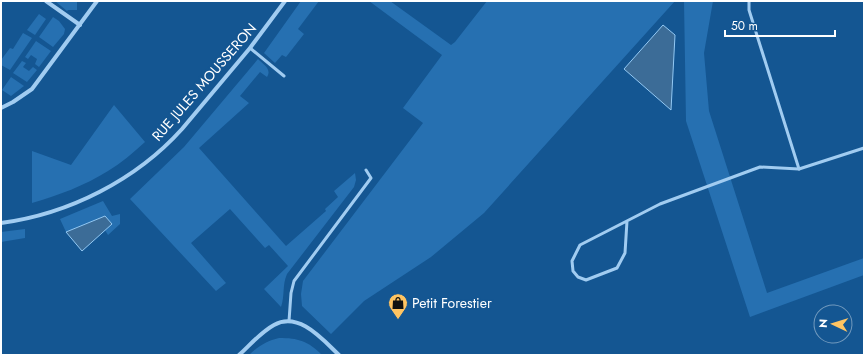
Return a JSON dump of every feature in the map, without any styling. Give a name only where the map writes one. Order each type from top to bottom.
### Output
[{"type":"street","points":[[46,1],[80,25]]},
{"type":"street","points":[[1,108],[13,102],[32,88],[97,1]]},
{"type":"street","name":"RUE JULES MOUSSERON","points":[[1,223],[28,218],[72,205],[123,178],[148,161],[172,141],[250,48],[285,1]]},
{"type":"street","points":[[239,355],[268,329],[278,323],[289,321],[308,328],[339,355]]},
{"type":"lane","points":[[749,1],[749,10],[799,169]]},
{"type":"lane","points":[[250,48],[284,76]]},
{"type":"lane","points":[[627,221],[625,253],[617,268],[586,280],[578,277],[573,271],[572,261],[580,245],[660,204],[760,167],[799,169],[864,148]]},
{"type":"lane","points":[[289,321],[291,293],[294,281],[371,178],[366,170]]},
{"type":"shaded area","points":[[55,1],[77,1],[77,10],[67,11]]},
{"type":"shaded area","points":[[301,1],[319,1],[298,29],[304,34],[286,57],[282,55],[275,63],[264,53]]},
{"type":"shaded area","points":[[369,1],[390,1],[451,45],[487,1],[675,1],[484,213],[431,257],[364,301],[331,334],[302,306],[301,294],[303,281],[423,123],[403,108],[442,55]]},
{"type":"shaded area","points":[[684,1],[713,1],[704,53],[709,111],[767,293],[864,258],[864,275],[750,317],[686,121]]},
{"type":"shaded area","points":[[39,14],[46,19],[35,35],[27,30]]},
{"type":"shaded area","points":[[53,17],[59,21],[65,29],[64,34],[53,47],[39,37]]},
{"type":"shaded area","points":[[663,25],[675,35],[671,110],[624,69]]},
{"type":"shaded area","points":[[23,33],[32,38],[10,70],[1,65],[1,60],[10,48],[13,49]]},
{"type":"shaded area","points":[[36,41],[51,51],[39,67],[35,64],[37,59],[31,55],[28,59],[25,57]]},
{"type":"shaded area","points":[[258,59],[268,69],[269,72],[267,77],[260,72],[240,96],[249,103],[199,148],[286,246],[326,211],[325,209],[338,197],[334,191],[355,173],[356,180],[354,187],[287,274],[281,307],[264,289],[288,266],[269,245],[265,248],[230,209],[191,243],[226,283],[216,291],[130,199],[184,147]]},
{"type":"shaded area","points":[[22,61],[26,63],[23,67],[29,71],[33,67],[37,70],[27,82],[13,73]]},
{"type":"shaded area","points":[[11,77],[24,86],[11,96],[2,90]]},
{"type":"shaded area","points":[[114,105],[145,142],[113,168],[90,181],[71,190],[32,203],[32,151],[71,165]]},
{"type":"shaded area","points":[[103,201],[112,216],[120,214],[120,224],[108,235],[105,230],[112,224],[105,216],[66,232],[60,219]]},
{"type":"shaded area","points":[[105,216],[112,224],[82,251],[66,232]]},
{"type":"shaded area","points":[[25,229],[25,238],[1,242],[1,232]]},
{"type":"shaded area","points":[[279,338],[302,341],[312,346],[322,355],[249,355],[263,344]]},
{"type":"place","name":"Petit Forestier","points":[[398,320]]}]
